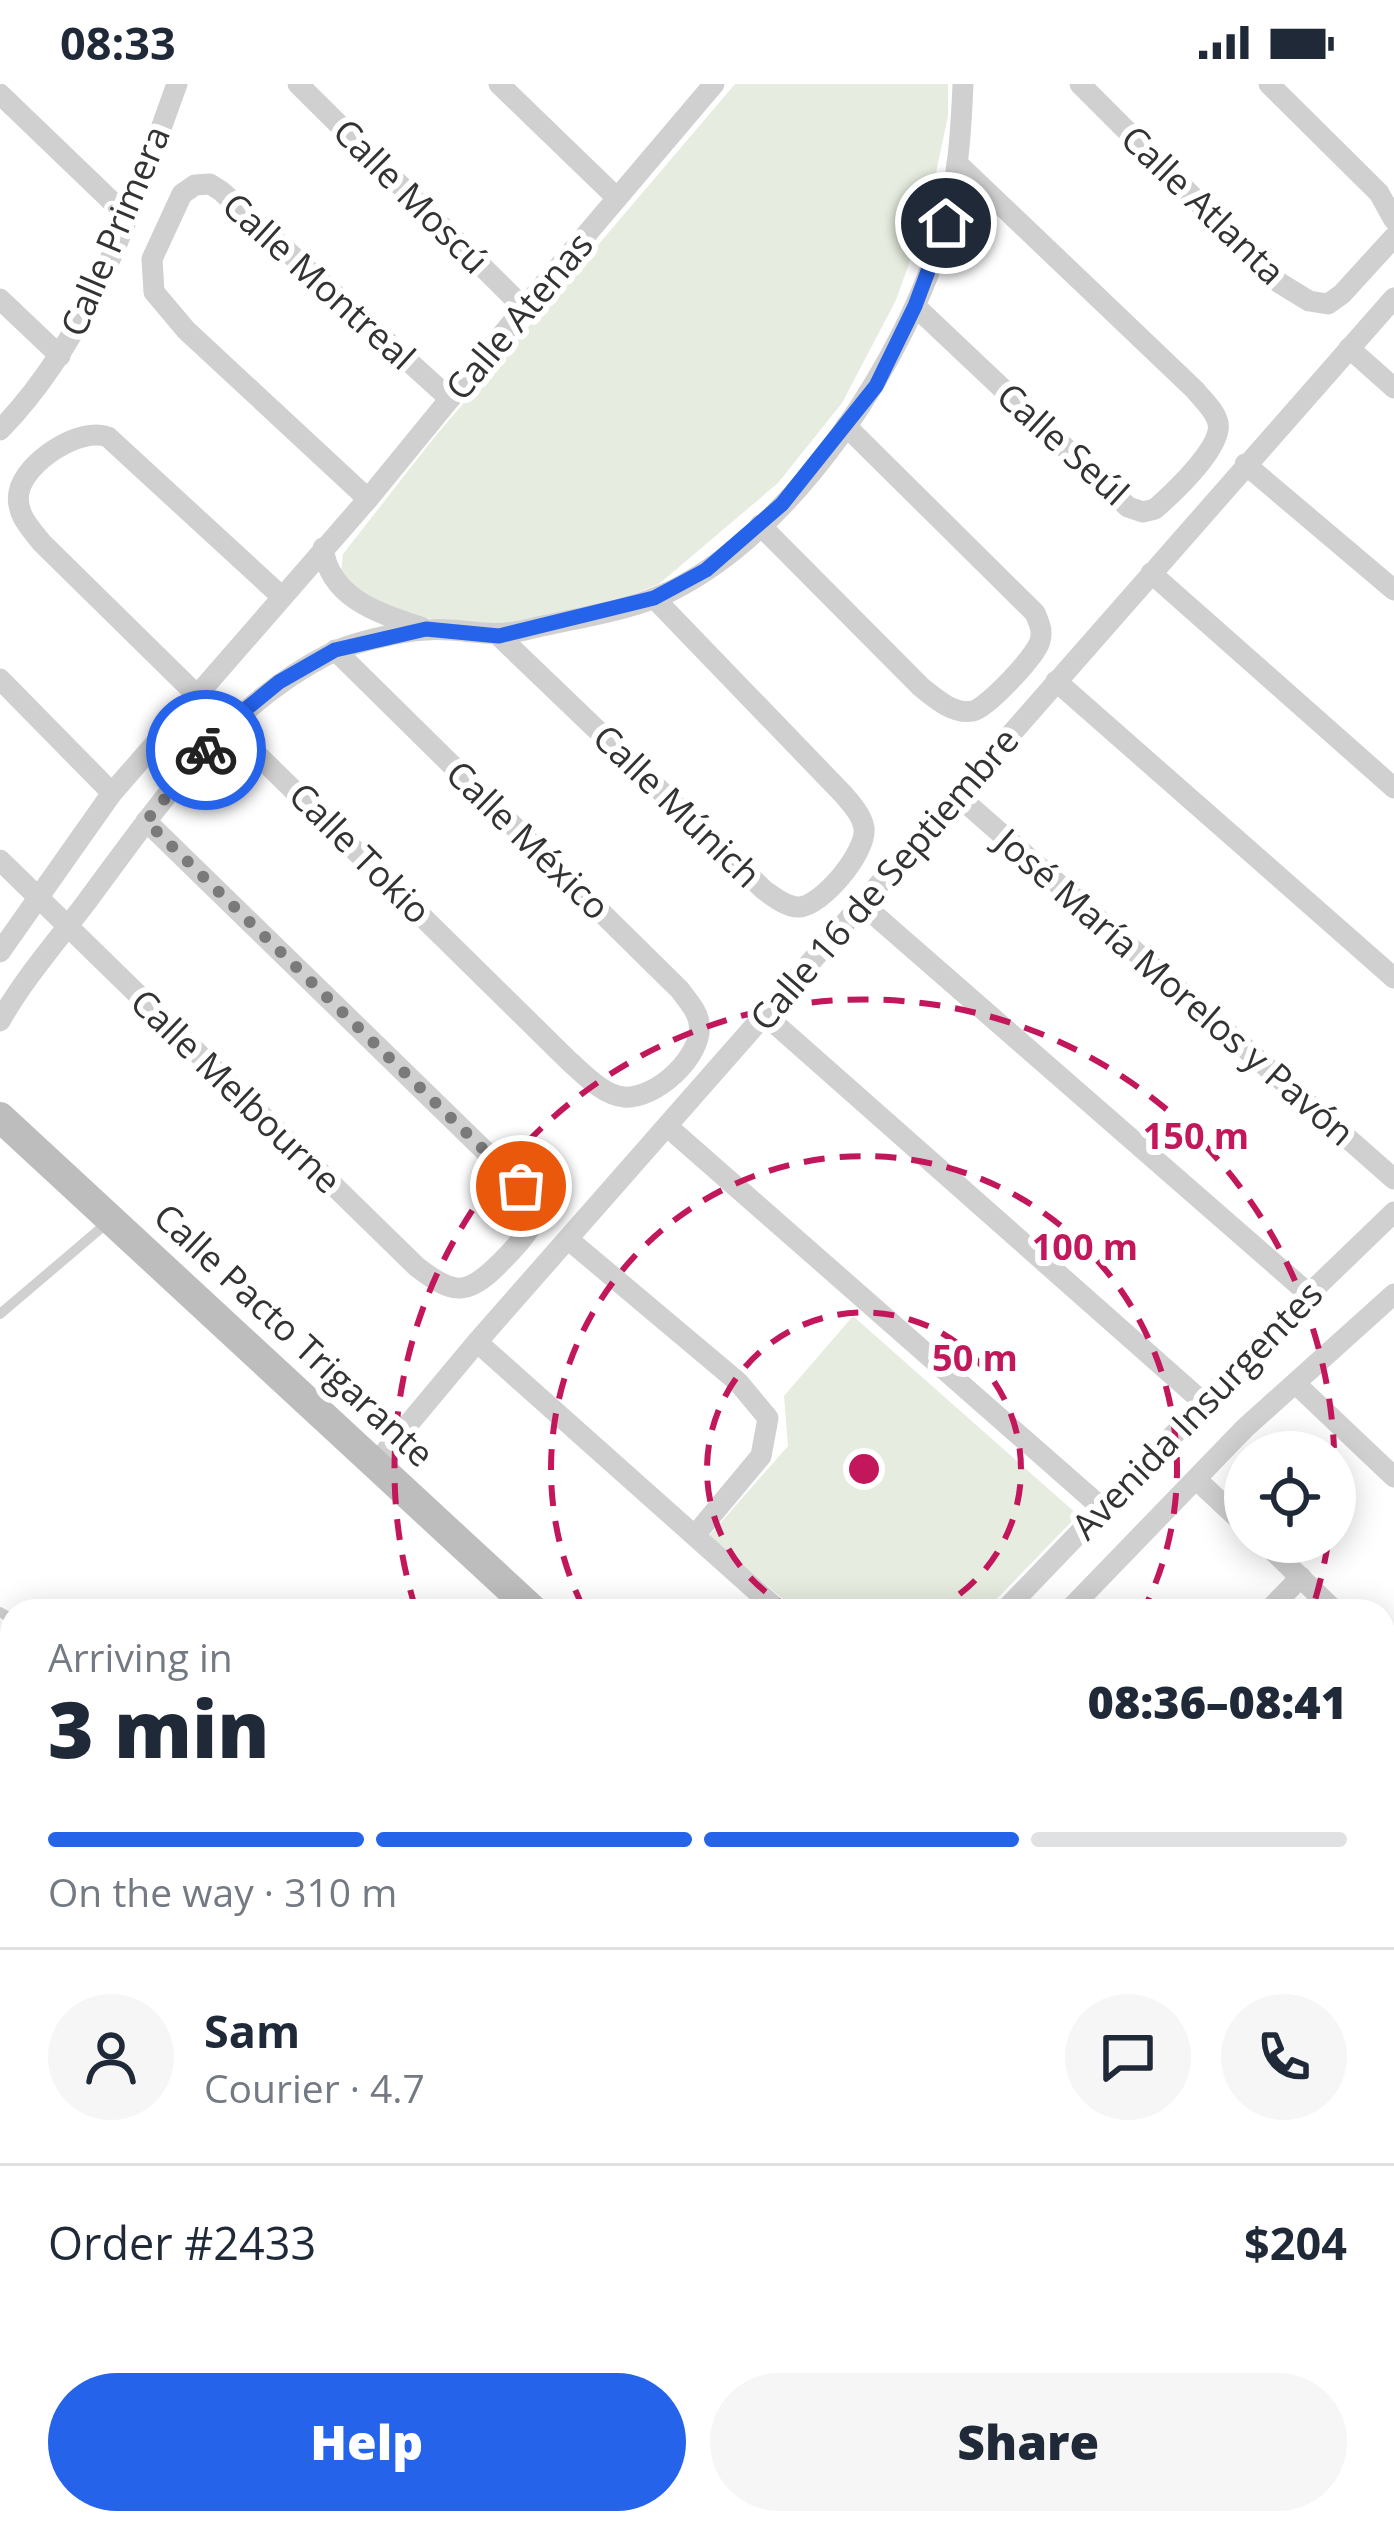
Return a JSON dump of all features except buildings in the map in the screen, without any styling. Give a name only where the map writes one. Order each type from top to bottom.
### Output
[{"type":"street","name":"Calle Primera","points":[[0,430],[39,388],[60,356],[128,218],[177,84]]},
{"type":"street","name":"Calle Moscú","points":[[298,84],[524,308]]},
{"type":"street","points":[[500,84],[617,198]]},
{"type":"street","points":[[323,548],[326,568],[350,596],[376,611],[426,629],[499,636],[654,598],[706,570],[797,487],[876,386],[915,306],[946,223],[964,84]]},
{"type":"street","name":"Calle Atlanta","points":[[1080,84],[1278,282],[1309,301],[1328,304],[1342,294],[1391,242]]},
{"type":"street","points":[[1269,84],[1379,193],[1394,220]]},
{"type":"street","name":"Calle Atenas","points":[[0,952],[112,793],[368,499],[703,88]]},
{"type":"street","points":[[0,94],[128,218]]},
{"type":"street","name":"Calle Seúl","points":[[915,306],[1127,507],[1143,512],[1155,509],[1212,448],[1218,435],[1217,421],[1203,400],[957,163]]},
{"type":"street","name":"Calle Montreal","points":[[368,499],[186,330],[154,292],[152,259],[182,194],[195,185],[210,184],[221,190],[450,399]]},
{"type":"street","name":"Calle 16 de Septiembre","points":[[376,1463],[1394,298]]},
{"type":"street","points":[[0,299],[60,356]]},
{"type":"street","points":[[1349,348],[1394,388]]},
{"type":"street","points":[[760,525],[921,687],[952,709],[970,712],[984,706],[1039,647],[1041,626],[1023,599],[846,426]]},
{"type":"street","name":"Calle Tokio","points":[[282,598],[124,448],[94,431],[79,435],[28,472],[19,490],[19,509],[42,543],[594,1083],[626,1097],[643,1094],[688,1058],[698,1040]]},
{"type":"street","points":[[1245,464],[1394,590]]},
{"type":"street","points":[[1151,573],[1394,788]]},
{"type":"street","name":"Calle Múnich","points":[[499,636],[776,899],[803,908],[816,901],[860,851],[863,821],[844,795],[654,598]]},
{"type":"street","points":[[0,1022],[146,821],[229,723],[279,682],[335,650],[426,629]]},
{"type":"street","name":"Calle México","points":[[335,650],[667,976],[693,1008],[699,1023],[698,1040]]},
{"type":"street","points":[[0,680],[112,793]]},
{"type":"street","points":[[1056,681],[1394,978]]},
{"type":"street","name":"José María Morelos y Pavón","points":[[957,795],[1394,1179]]},
{"type":"street","name":"Calle Melbourne","points":[[0,860],[417,1267],[451,1288],[467,1289],[486,1277],[530,1228],[529,1202],[521,1186],[146,821]]},
{"type":"street","points":[[862,904],[1309,1294]]},
{"type":"street","points":[[765,1015],[1204,1403]]},
{"type":"street","name":"Calle Pacto Trigarante","points":[[2,1122],[522,1599]]},
{"type":"street","points":[[668,1126],[1101,1507]]},
{"type":"street","name":"Avenida Insurgentes","points":[[1015,1599],[1394,1212]]},
{"type":"street","points":[[569,1240],[739,1382],[768,1418],[761,1456],[695,1534]]},
{"type":"street","name":"Avenida Insurgentes","points":[[1080,1599],[1245,1428],[1394,1295]]},
{"type":"street","points":[[478,1342],[766,1599]]},
{"type":"street","points":[[1296,1384],[1394,1477]]},
{"type":"street","points":[[1196,1479],[1224,1505]]},
{"type":"street","points":[[1286,1563],[1323,1599]]},
{"type":"street","points":[[1279,1599],[1300,1576]]},
{"type":"lane","points":[[0,1314],[111,1220]]},
{"type":"shaded area","points":[[735,84],[948,84],[948,116],[928,210],[896,300],[842,403],[778,483],[659,584],[576,616],[496,632],[407,614],[355,589],[341,573],[343,554],[433,439]]},
{"type":"shaded area","points":[[853,1316],[1078,1515],[997,1599],[783,1599],[709,1536],[788,1446],[784,1396]]},
{"type":"way so far","points":[[206,750],[146,821],[521,1186]]},
{"type":"route","points":[[206,750],[229,723],[279,682],[335,650],[426,629],[499,636],[654,598],[706,570],[782,504],[876,386],[915,306],[946,223]]}]
